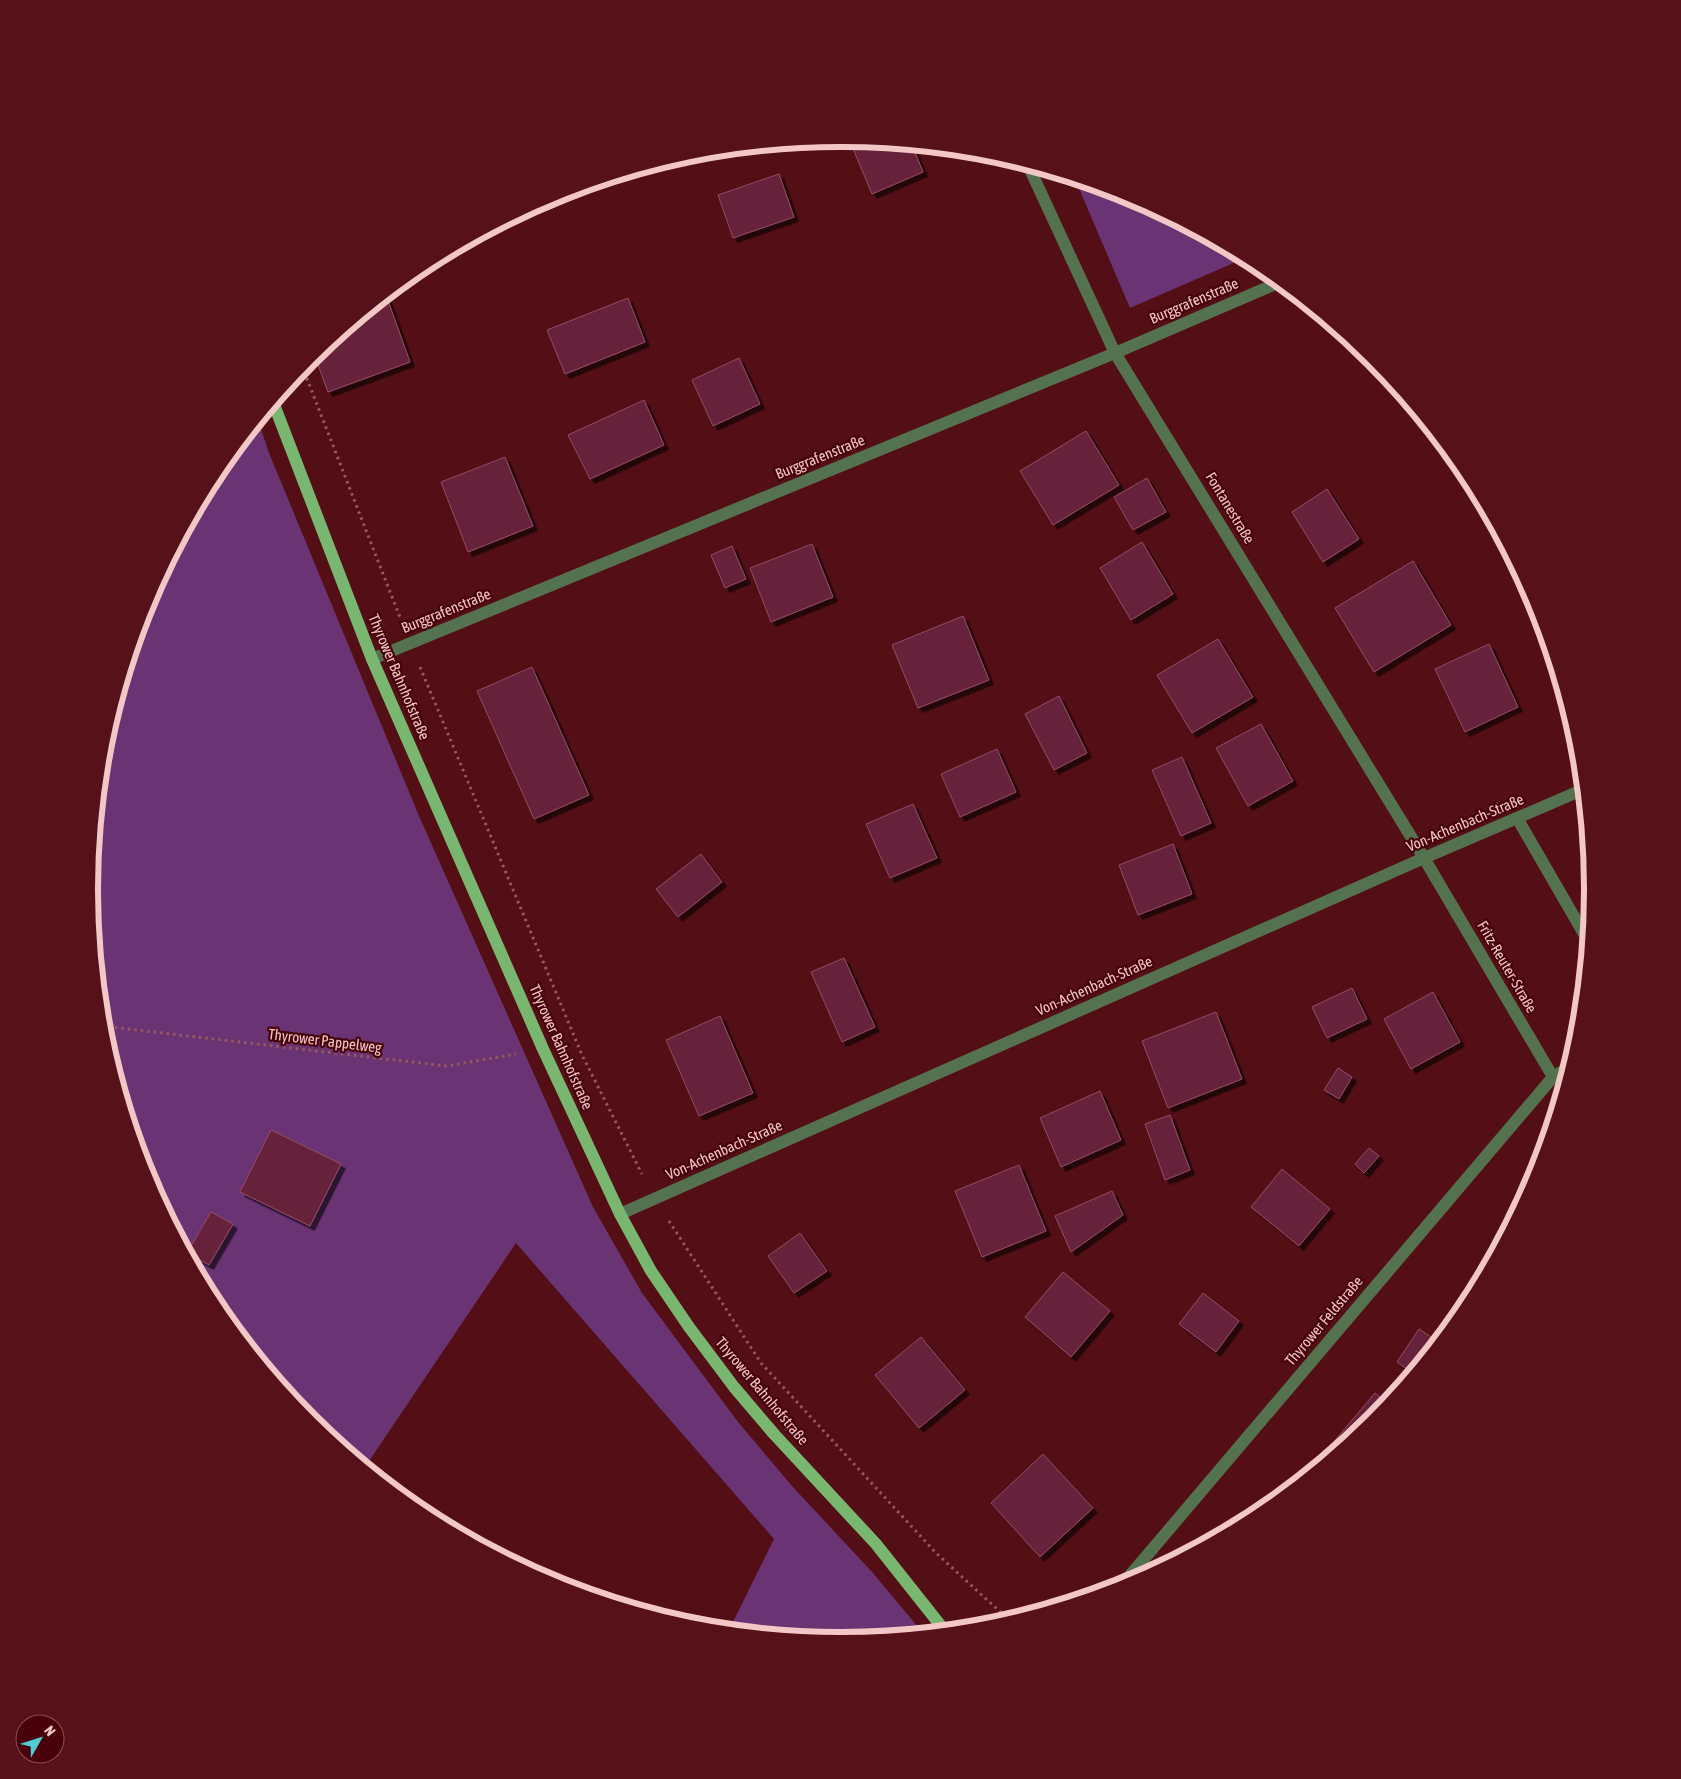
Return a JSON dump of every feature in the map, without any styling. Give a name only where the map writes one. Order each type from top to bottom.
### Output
[{"type":"main road","name":"Thyrower Bahnhofstraße","points":[[275,408],[372,659],[544,1049],[620,1214],[651,1271],[689,1327],[734,1387],[774,1434],[876,1544],[941,1625]]},
{"type":"street","name":"Fontanestraße","points":[[1032,172],[1115,353],[1424,858]]},
{"type":"street","name":"Burggrafenstraße","points":[[372,659],[1115,353],[1272,285]]},
{"type":"street","name":"Von-Achenbach-Straße","points":[[620,1214],[1577,792]]},
{"type":"street","points":[[1516,818],[1582,931]]},
{"type":"street","name":"Fritz-Reuter-Straße","points":[[1424,858],[1552,1077]]},
{"type":"street","points":[[1552,1077],[1560,1072]]},
{"type":"street","name":"Thyrower Feldstraße","points":[[1132,1573],[1552,1077]]},
{"type":"path","points":[[305,375],[410,643],[582,1055],[654,1199],[761,1363],[936,1553],[1002,1614]]},
{"type":"path","name":"Thyrower Pappelweg","points":[[111,1027],[447,1066],[544,1049]]},
{"type":"shaded area","points":[[1078,186],[1125,203],[1169,223],[1237,262],[1130,308]]},
{"type":"shaded area","points":[[260,426],[269,453],[419,816],[593,1207],[642,1293],[738,1422],[792,1486],[873,1573],[919,1628],[889,1631],[792,1631],[732,1624],[774,1539],[516,1243],[368,1462],[315,1415],[282,1379],[251,1342],[223,1302],[197,1261],[174,1218],[154,1174],[137,1128],[123,1082],[112,1034],[99,938],[99,841],[112,745],[123,697],[137,651],[154,605],[174,561],[197,518],[223,477]]},
{"type":"building","points":[[852,147],[914,151],[923,172],[872,194]]},
{"type":"building","points":[[779,174],[794,217],[733,238],[718,195]]},
{"type":"building","points":[[628,298],[645,342],[565,374],[547,330]]},
{"type":"building","points":[[388,300],[410,362],[328,392],[317,362]]},
{"type":"building","points":[[739,358],[760,404],[713,426],[692,380]]},
{"type":"building","points":[[644,400],[664,445],[590,479],[568,435]]},
{"type":"building","points":[[1086,431],[1119,485],[1053,525],[1020,471]]},
{"type":"building","points":[[505,457],[533,526],[468,552],[441,482]]},
{"type":"building","points":[[1147,478],[1166,512],[1133,530],[1114,497]]},
{"type":"building","points":[[1327,489],[1359,539],[1323,562],[1292,512]]},
{"type":"building","points":[[1142,542],[1173,594],[1131,620],[1100,568]]},
{"type":"building","points":[[812,544],[833,597],[771,622],[750,568]]},
{"type":"building","points":[[732,546],[746,579],[725,588],[711,555]]},
{"type":"building","points":[[1413,561],[1451,625],[1374,672],[1335,608]]},
{"type":"building","points":[[963,616],[989,680],[918,708],[892,645]]},
{"type":"building","points":[[1218,639],[1253,697],[1192,733],[1157,675]]},
{"type":"building","points":[[1489,644],[1518,707],[1465,732],[1435,669]]},
{"type":"building","points":[[532,667],[589,795],[534,819],[477,691]]},
{"type":"building","points":[[1059,696],[1087,753],[1054,770],[1025,714]]},
{"type":"building","points":[[1261,724],[1293,781],[1248,806],[1216,748]]},
{"type":"building","points":[[997,749],[1016,792],[960,817],[941,774]]},
{"type":"building","points":[[1182,757],[1211,823],[1181,836],[1152,770]]},
{"type":"building","points":[[913,804],[937,858],[890,878],[866,824]]},
{"type":"building","points":[[1173,844],[1192,894],[1138,915],[1119,865]]},
{"type":"building","points":[[701,854],[722,882],[678,917],[656,889]]},
{"type":"building","points":[[844,958],[875,1027],[842,1042],[811,972]]},
{"type":"building","points":[[1352,988],[1367,1019],[1327,1038],[1312,1007]]},
{"type":"building","points":[[1433,992],[1460,1042],[1411,1069],[1384,1019]]},
{"type":"building","points":[[1216,1012],[1242,1079],[1168,1108],[1142,1041]]},
{"type":"building","points":[[720,1016],[753,1093],[699,1116],[666,1040]]},
{"type":"building","points":[[1338,1068],[1352,1077],[1339,1099],[1324,1090]]},
{"type":"building","points":[[1100,1091],[1121,1140],[1061,1167],[1040,1118]]},
{"type":"building","points":[[1170,1115],[1190,1170],[1165,1180],[1145,1124]]},
{"type":"building","points":[[271,1130],[341,1164],[310,1226],[240,1192]]},
{"type":"building","points":[[1369,1148],[1379,1156],[1364,1173],[1355,1164]]},
{"type":"building","points":[[1019,1165],[1046,1231],[982,1257],[955,1191]]},
{"type":"building","points":[[1282,1169],[1330,1209],[1299,1246],[1251,1207]]},
{"type":"building","points":[[1112,1191],[1123,1215],[1071,1252],[1055,1216]]},
{"type":"building","points":[[211,1212],[233,1224],[209,1265],[195,1257],[190,1248]]},
{"type":"building","points":[[800,1233],[827,1271],[794,1293],[768,1256]]},
{"type":"building","points":[[1063,1272],[1110,1311],[1071,1357],[1025,1317]]},
{"type":"building","points":[[1203,1293],[1239,1321],[1216,1352],[1179,1324]]},
{"type":"building","points":[[1419,1329],[1433,1338],[1407,1369],[1397,1362]]},
{"type":"building","points":[[921,1337],[965,1390],[919,1428],[875,1375]]},
{"type":"building","points":[[1375,1393],[1381,1398],[1366,1415],[1332,1446],[1331,1445]]},
{"type":"building","points":[[1043,1454],[1093,1508],[1040,1557],[991,1503]]}]
